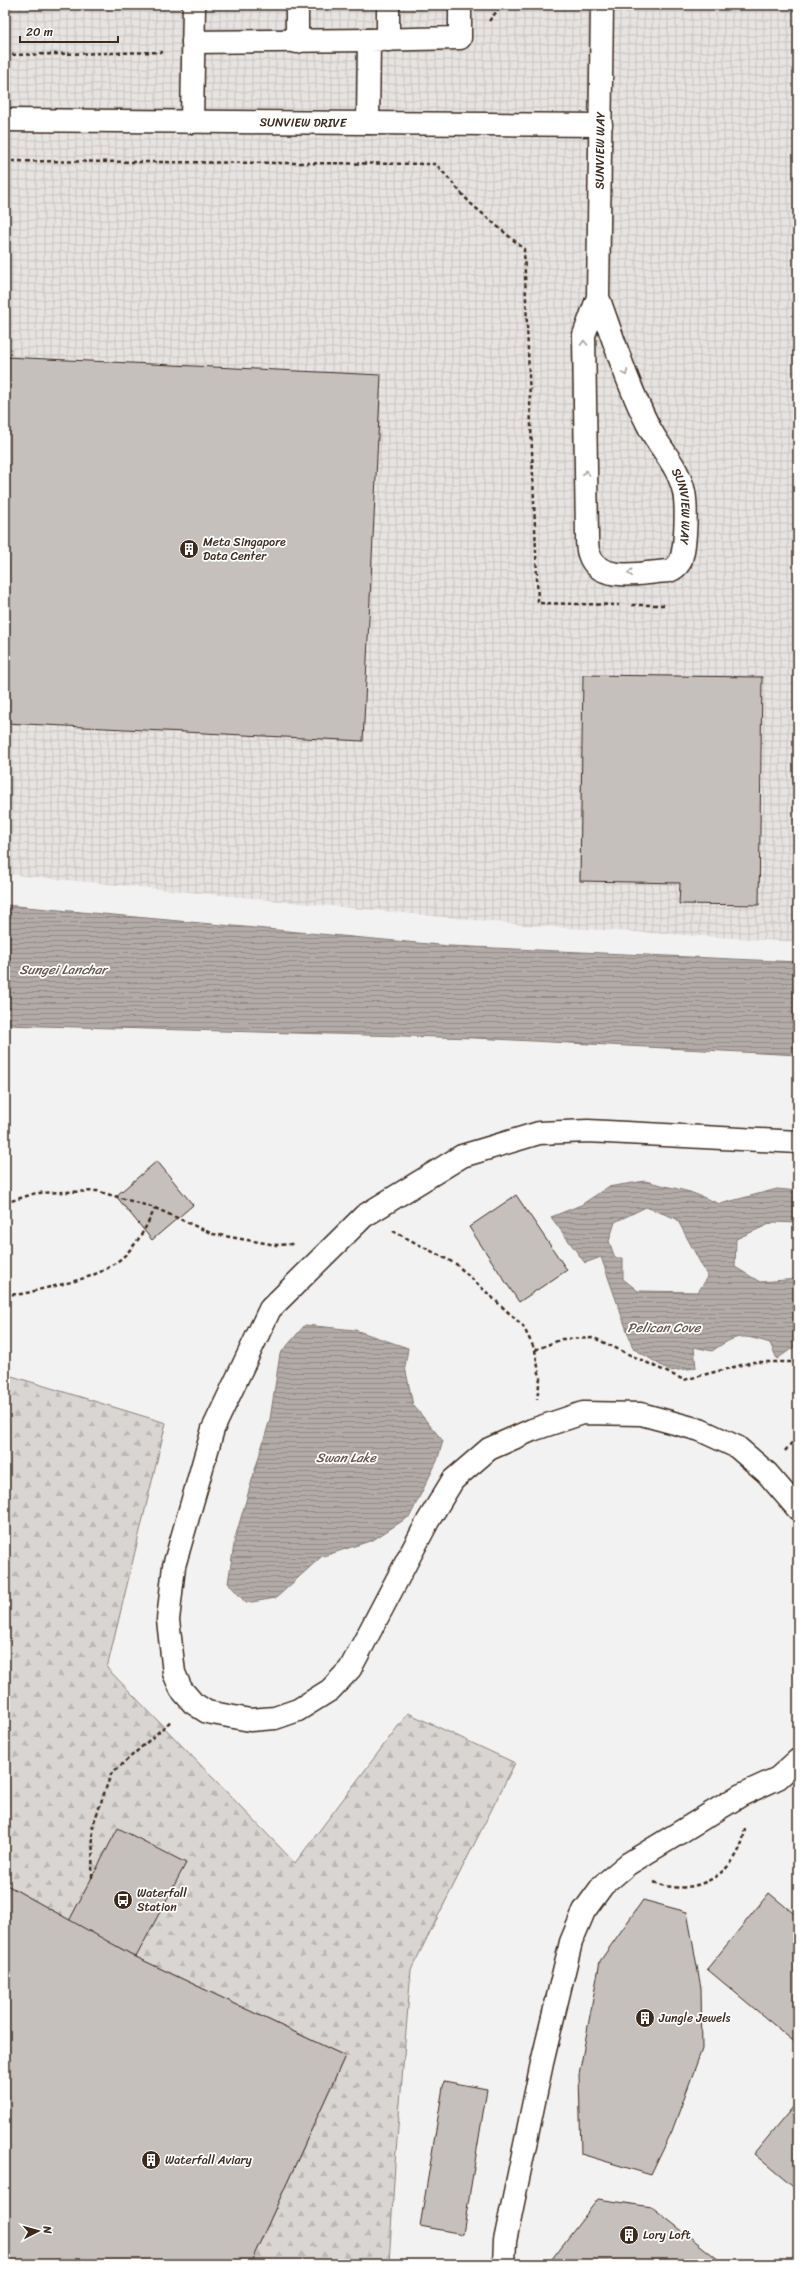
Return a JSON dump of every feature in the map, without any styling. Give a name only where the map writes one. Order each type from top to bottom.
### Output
[{"type":"street","points":[[192,122],[194,5]]},
{"type":"street","points":[[297,5],[297,42]]},
{"type":"street","points":[[368,123],[378,40],[388,5]]},
{"type":"street","points":[[193,42],[297,42],[460,38],[460,5]]},
{"type":"street","name":"SUNVIEW WAY","points":[[598,297],[623,368],[650,428],[679,475],[684,492],[683,548],[680,561],[675,568],[668,571],[616,574],[599,568],[589,555],[587,536],[584,335],[598,297],[602,5]]},
{"type":"street","name":"SUNVIEW DRIVE","points":[[5,120],[601,125]]},
{"type":"street","points":[[798,1142],[588,1131],[539,1133],[462,1156],[364,1216],[270,1309],[212,1429],[174,1566],[168,1620],[174,1673],[181,1689],[193,1703],[207,1712],[250,1720],[275,1718],[298,1710],[330,1690],[350,1669],[428,1521],[453,1480],[489,1449],[532,1430],[583,1413],[641,1414],[700,1430],[737,1447],[767,1473],[798,1509]]},
{"type":"street","points":[[504,2264],[508,2226],[542,2063],[571,1942],[584,1911],[603,1885],[628,1864],[741,1795],[778,1778],[798,1760]]},
{"type":"path","points":[[5,161],[436,164],[470,203],[524,249],[538,603],[666,605]]},
{"type":"path","points":[[5,1203],[36,1193],[97,1191],[156,1208],[213,1234],[276,1246],[339,1241]]},
{"type":"path","points":[[5,1293],[24,1294],[83,1280],[109,1268],[131,1251],[145,1231],[156,1208]]},
{"type":"path","points":[[364,1216],[456,1264],[523,1326],[535,1350],[540,1378],[532,1430]]},
{"type":"path","points":[[535,1350],[562,1339],[594,1338],[684,1380],[753,1362],[798,1362]]},
{"type":"path","points":[[92,1878],[93,1825],[111,1774],[193,1703]]},
{"type":"path","points":[[628,1864],[644,1878],[663,1886],[684,1888],[705,1883],[723,1872],[736,1856],[744,1837],[746,1816],[741,1795]]},
{"type":"shaded area","points":[[5,5],[798,5],[798,942],[536,926],[5,874]]},
{"type":"green space","points":[[5,1374],[166,1423],[107,1668],[295,1863],[408,1713],[515,1763],[411,1970],[395,2164],[389,2264],[250,2264],[345,2056],[136,1957],[5,1884]]},
{"type":"water","name":"Sungei Lanchar","points":[[5,905],[450,946],[798,962],[798,1055],[475,1038],[5,1025]]},
{"type":"water","name":"Pelican Cove","points":[[645,1181],[690,1192],[720,1204],[777,1189],[798,1191],[798,1223],[774,1222],[736,1239],[735,1267],[760,1282],[798,1279],[798,1344],[777,1359],[770,1343],[752,1338],[740,1337],[728,1341],[712,1351],[694,1347],[696,1368],[670,1371],[633,1348],[601,1257],[585,1263],[551,1217],[581,1205],[608,1187]],"holes":[[[646,1207],[677,1219],[708,1277],[698,1292],[638,1291],[623,1279],[623,1258],[615,1258],[609,1241],[615,1222]]]},
{"type":"water","name":"Swan Lake","points":[[305,1325],[355,1330],[408,1348],[405,1367],[413,1405],[443,1441],[437,1461],[410,1516],[373,1540],[321,1557],[276,1598],[246,1603],[228,1583],[235,1538],[270,1419],[280,1354]]},
{"type":"building","name":"Meta Singapore Data Center","points":[[5,357],[381,375],[363,741],[5,723]]},
{"type":"building","points":[[583,675],[762,677],[759,905],[679,904],[680,883],[580,881]]},
{"type":"building","points":[[157,1161],[193,1205],[152,1240],[116,1196]]},
{"type":"building","points":[[516,1195],[567,1270],[519,1302],[469,1227]]},
{"type":"building","name":"Waterfall Station","points":[[118,1828],[186,1863],[136,1957],[69,1921]]},
{"type":"building","name":"Waterfall Aviary","points":[[5,1884],[136,1957],[345,2056],[250,2264],[5,2264]]},
{"type":"building","points":[[769,1893],[798,1917],[798,2045],[707,1969]]},
{"type":"building","name":"Jungle Jewels","points":[[643,1900],[687,1912],[701,1988],[702,2049],[672,2131],[651,2175],[581,2154],[579,2075],[600,1961]]},
{"type":"building","points":[[444,2081],[487,2089],[463,2234],[420,2226]]},
{"type":"building","points":[[798,2101],[798,2191],[754,2154]]},
{"type":"building","name":"Lory Loft","points":[[598,2199],[652,2207],[724,2264],[548,2264]]},
{"type":"place","name":"Meta Singapore Data Center","points":[[189,549]]},
{"type":"place","name":"Waterfall Station","points":[[123,1900]]},
{"type":"place","name":"Jungle Jewels","points":[[645,2018]]},
{"type":"place","name":"Waterfall Aviary","points":[[151,2160]]},
{"type":"place","name":"Lory Loft","points":[[629,2235]]}]
